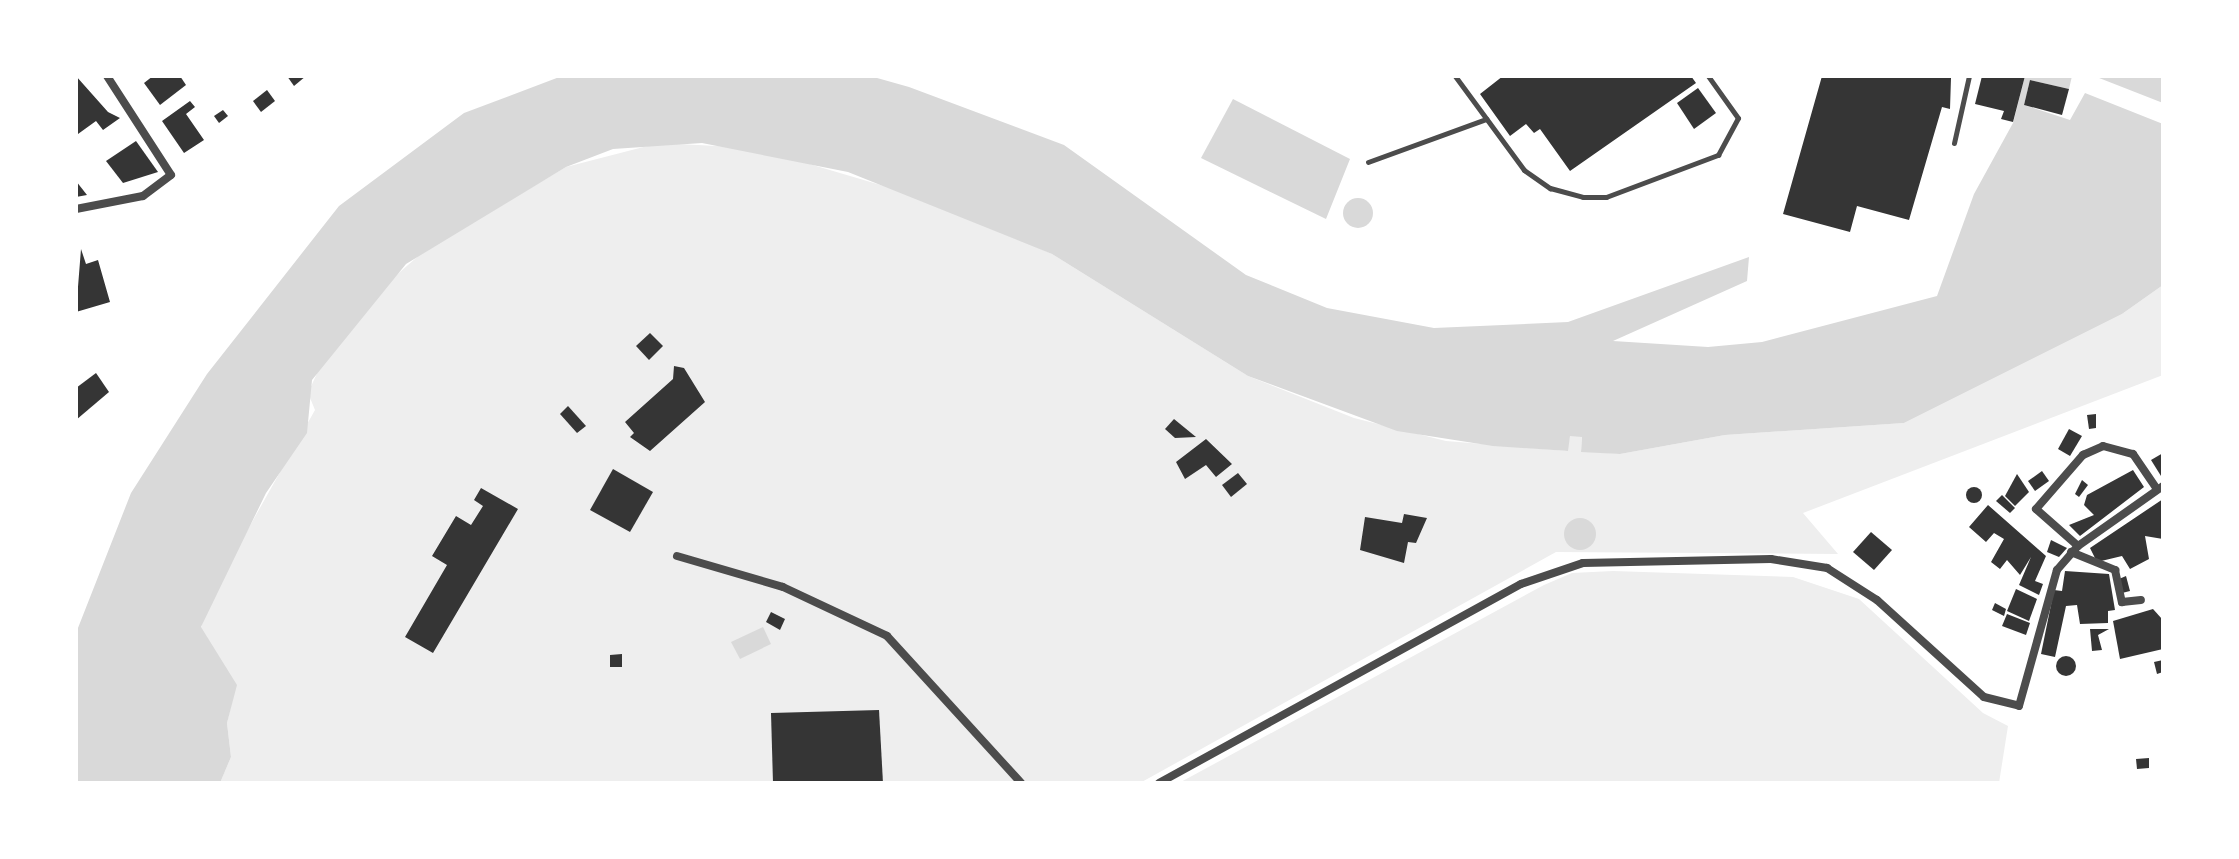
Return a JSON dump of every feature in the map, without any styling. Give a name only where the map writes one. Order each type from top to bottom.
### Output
[{"type":"street","points":[[76,209],[143,196],[171,175],[107,76]]},
{"type":"street","points":[[1159,783],[1521,584],[1583,563],[1771,559],[1827,568],[1877,600],[1984,697],[2019,706],[2048,586],[2074,549],[2160,487],[2133,454],[2103,446],[2083,455],[2036,509],[2074,549],[2115,570],[2122,602],[2141,600]]},
{"type":"street","points":[[677,556],[783,587],[887,636],[1021,783]]},
{"type":"lane","points":[[1455,76],[1537,181],[1568,195],[1606,197],[1691,169],[1729,144],[1738,118],[1708,76]]},
{"type":"lane","points":[[1954,143],[1969,76]]},
{"type":"lane","points":[[1368,162],[1462,134],[1486,119]]},
{"type":"shaded area","points":[[562,76],[870,76],[909,87],[1064,145],[1246,275],[1327,308],[1434,328],[1568,322],[1749,257],[1747,281],[1613,341],[1708,347],[1762,342],[1937,296],[1974,194],[2013,123],[2025,76],[2072,76],[2069,89],[2030,80],[2024,105],[2070,120],[2085,93],[2163,124],[2163,285],[2122,314],[1904,423],[1725,435],[1620,454],[1581,452],[1582,437],[1570,436],[1568,451],[1493,446],[1397,431],[1248,376],[1052,254],[848,172],[702,143],[613,149],[566,167],[406,264],[312,380],[307,433],[266,493],[201,627],[237,685],[227,723],[231,757],[220,783],[76,783],[76,633],[131,493],[207,374],[339,206],[464,113]]},
{"type":"shaded area","points":[[2094,76],[2163,76],[2163,103]]},
{"type":"shaded area","points":[[1233,99],[1350,159],[1326,219],[1201,158]]},
{"type":"shaded area","points":[[659,143],[755,148],[928,199],[1052,254],[1248,376],[1354,418],[1446,441],[1567,451],[1570,435],[1582,436],[1581,451],[1620,454],[1725,435],[1904,423],[2122,314],[2163,285],[2163,375],[1803,513],[1838,554],[1556,552],[1140,783],[220,783],[231,757],[227,723],[236,685],[201,628],[211,595],[315,410],[308,393],[319,369],[384,286],[424,251],[566,167]]},
{"type":"shaded area","points":[[1358,198],[1369,202],[1373,213],[1369,224],[1358,228],[1347,224],[1343,213],[1347,202]]},
{"type":"shaded area","points":[[1580,518],[1592,522],[1596,534],[1592,546],[1580,550],[1568,546],[1564,534],[1568,522]]},
{"type":"shaded area","points":[[1613,571],[1793,577],[1859,599],[1983,713],[2008,726],[1999,783],[1179,783],[1544,585],[1572,573]]},
{"type":"shaded area","points":[[763,627],[771,644],[740,659],[731,642]]},
{"type":"building","points":[[76,76],[108,112],[120,118],[103,130],[96,121],[78,134]]},
{"type":"building","points":[[153,76],[180,76],[186,85],[160,105],[144,83]]},
{"type":"building","points":[[287,76],[306,76],[294,86]]},
{"type":"building","points":[[1503,76],[1691,76],[1696,83],[1570,171],[1540,129],[1534,133],[1526,124],[1510,136],[1480,94]]},
{"type":"building","points":[[1822,76],[1951,78],[1950,109],[1942,107],[1909,220],[1857,206],[1850,232],[1783,214]]},
{"type":"building","points":[[1982,76],[2025,76],[2013,122],[2001,119],[2004,111],[1975,104]]},
{"type":"building","points":[[2030,80],[2069,89],[2062,115],[2024,105]]},
{"type":"building","points":[[1698,88],[1716,113],[1694,129],[1677,103]]},
{"type":"building","points":[[267,90],[275,101],[261,112],[253,101]]},
{"type":"building","points":[[190,101],[195,107],[186,114],[204,140],[184,153],[162,121]]},
{"type":"building","points":[[223,110],[228,116],[219,123],[214,116]]},
{"type":"building","points":[[136,141],[158,172],[123,183],[106,161]]},
{"type":"building","points":[[76,181],[87,195],[76,197]]},
{"type":"building","points":[[81,249],[86,264],[98,260],[110,302],[76,312]]},
{"type":"building","points":[[650,333],[663,346],[649,360],[636,346]]},
{"type":"building","points":[[674,366],[684,368],[705,402],[650,451],[630,437],[634,433],[625,422],[673,379]]},
{"type":"building","points":[[96,373],[109,392],[76,420],[76,388]]},
{"type":"building","points":[[568,406],[586,426],[577,433],[560,414]]},
{"type":"building","points":[[2096,414],[2096,428],[2089,429],[2087,415]]},
{"type":"building","points":[[1174,419],[1196,437],[1175,438],[1165,429]]},
{"type":"building","points":[[2069,429],[2082,436],[2070,456],[2058,449]]},
{"type":"building","points":[[1206,439],[1232,464],[1216,477],[1206,465],[1185,479],[1176,462]]},
{"type":"building","points":[[2163,453],[2163,475],[2161,476],[2151,460]]},
{"type":"building","points":[[613,469],[653,492],[630,532],[590,510]]},
{"type":"building","points":[[2133,470],[2144,487],[2080,536],[2069,525],[2094,515],[2084,505],[2087,495]]},
{"type":"building","points":[[2042,471],[2049,481],[2035,491],[2028,481]]},
{"type":"building","points":[[1238,473],[1247,484],[1231,497],[1222,485]]},
{"type":"building","points":[[2017,474],[2029,492],[2015,506],[2005,496]]},
{"type":"building","points":[[2082,480],[2088,485],[2079,497],[2075,494]]},
{"type":"building","points":[[1971,487],[1977,487],[1982,495],[1980,501],[1971,503],[1966,498],[1966,492]]},
{"type":"building","points":[[481,488],[518,509],[433,653],[405,637],[447,565],[432,556],[456,516],[471,525],[483,506],[474,500]]},
{"type":"building","points":[[2002,495],[2015,508],[2010,513],[1996,501]]},
{"type":"building","points":[[2163,499],[2163,539],[2145,536],[2149,559],[2130,569],[2122,556],[2097,562],[2090,548]]},
{"type":"building","points":[[1988,505],[2046,556],[2035,581],[2043,584],[2039,595],[2019,585],[2031,557],[2020,575],[2007,560],[2000,569],[1991,562],[2004,539],[1994,533],[1986,542],[1969,527]]},
{"type":"building","points":[[1404,514],[1427,518],[1416,543],[1408,542],[1404,563],[1360,550],[1365,517],[1402,523]]},
{"type":"building","points":[[1871,532],[1892,550],[1874,570],[1853,552]]},
{"type":"building","points":[[2051,540],[2067,548],[2059,557],[2047,552]]},
{"type":"building","points":[[2065,571],[2109,574],[2115,610],[2108,611],[2108,623],[2080,624],[2077,605],[2066,606],[2055,657],[2041,654],[2054,590],[2062,591]]},
{"type":"building","points":[[2126,576],[2130,591],[2122,593],[2119,579]]},
{"type":"building","points":[[2016,589],[2037,599],[2029,621],[2007,611]]},
{"type":"building","points":[[1995,603],[2006,609],[2004,616],[1992,610]]},
{"type":"building","points":[[2153,609],[2162,619],[2163,649],[2120,659],[2113,621]]},
{"type":"building","points":[[771,612],[785,619],[780,630],[766,622]]},
{"type":"building","points":[[2007,614],[2030,623],[2026,635],[2002,626]]},
{"type":"building","points":[[2090,629],[2109,629],[2098,635],[2102,650],[2092,651]]},
{"type":"building","points":[[622,654],[622,667],[610,667],[610,655]]},
{"type":"building","points":[[2066,656],[2073,659],[2076,666],[2073,673],[2066,676],[2059,673],[2056,666],[2059,659]]},
{"type":"building","points":[[2163,660],[2163,672],[2157,674],[2154,662]]},
{"type":"building","points":[[879,710],[883,783],[773,783],[771,713]]},
{"type":"building","points":[[2149,758],[2149,768],[2137,769],[2136,759]]}]
